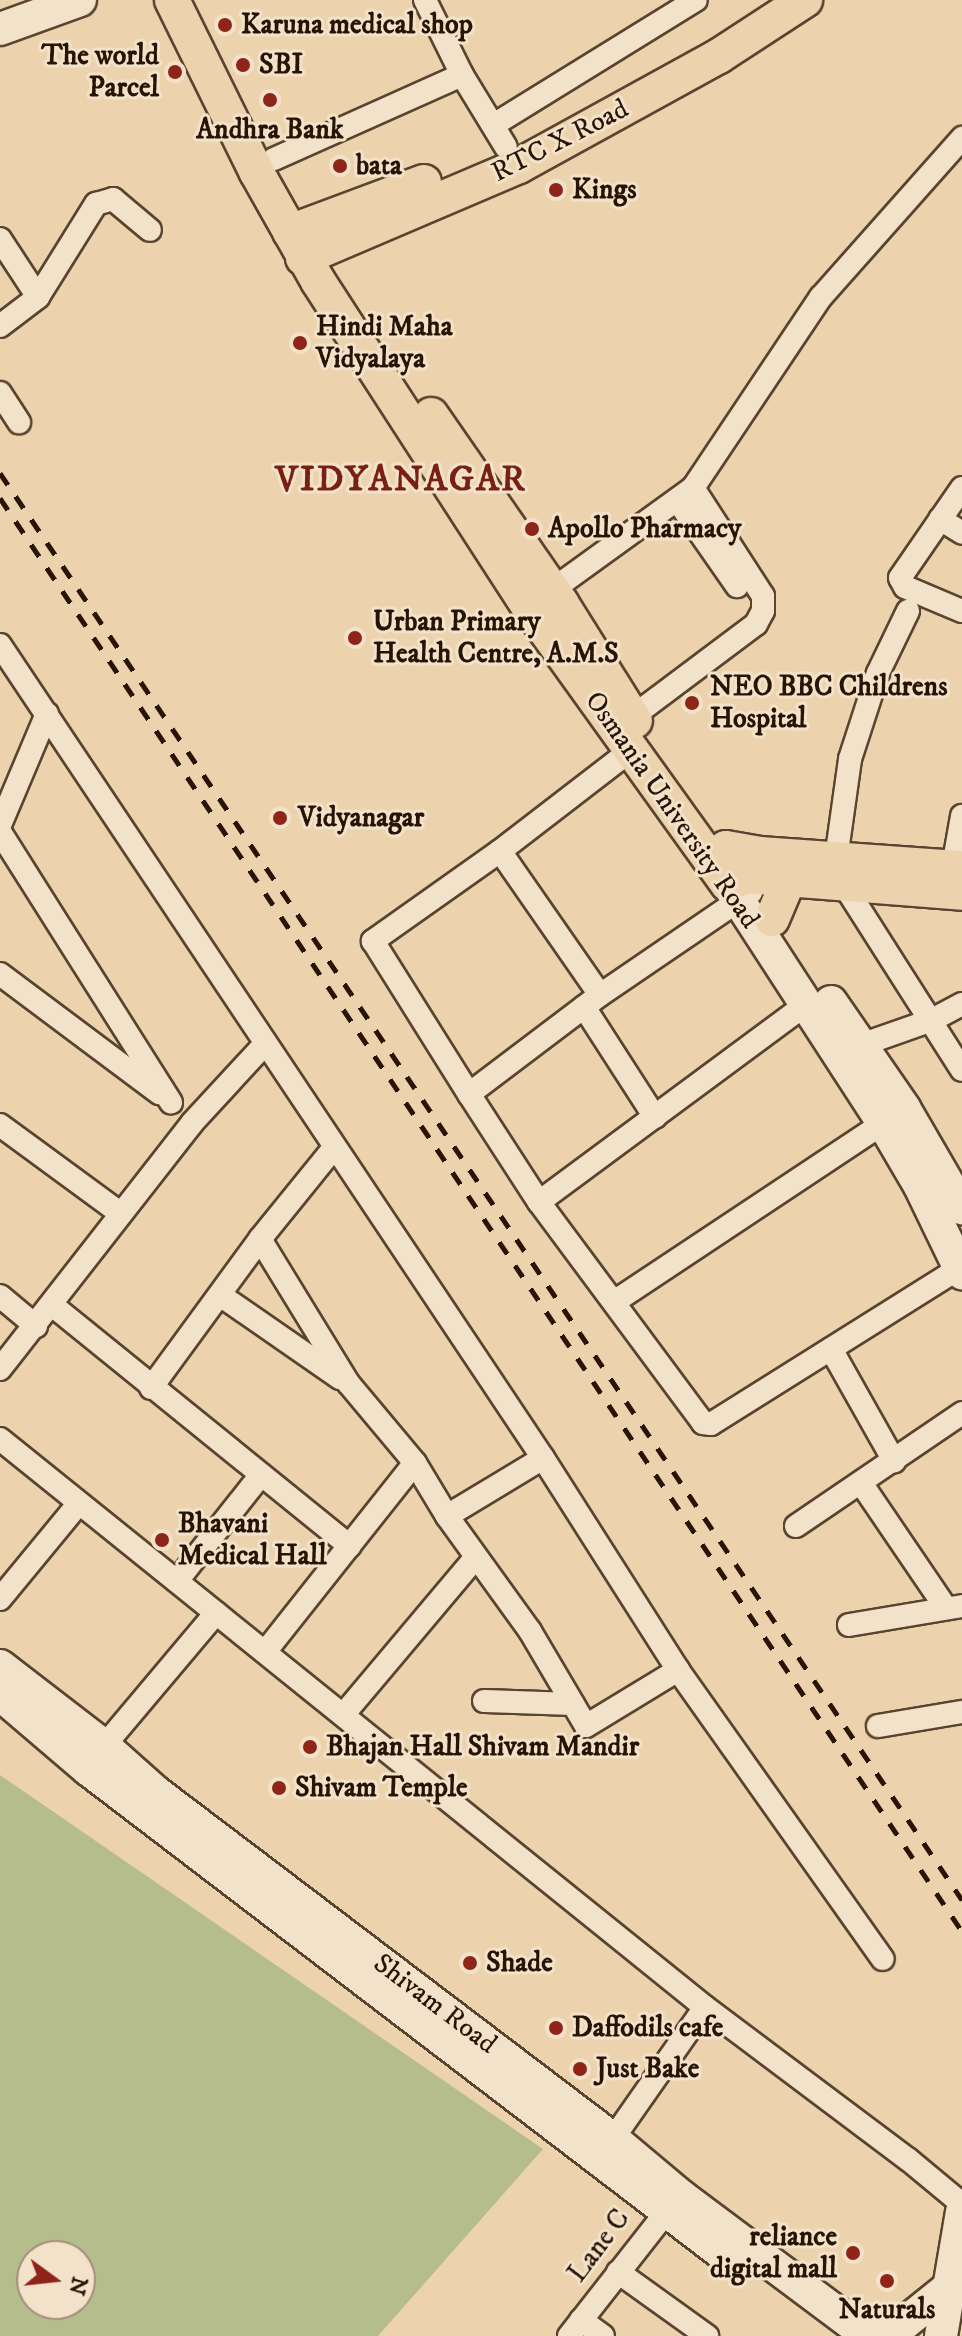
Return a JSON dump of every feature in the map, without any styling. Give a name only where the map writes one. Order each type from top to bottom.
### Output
[{"type":"main road","points":[[0,29],[80,0]]},
{"type":"main road","points":[[172,0],[307,240]]},
{"type":"main road","points":[[192,0],[274,159],[307,240]]},
{"type":"main road","name":"RTC X Road","points":[[307,240],[519,166],[719,56],[790,2]]},
{"type":"main road","name":"RTC X Road","points":[[307,240],[461,169],[501,136],[719,32],[790,2]]},
{"type":"main road","name":"Osmania University Road","points":[[307,240],[552,590],[734,876],[807,1004],[920,1186],[961,1271]]},
{"type":"main road","name":"Osmania University Road","points":[[307,240],[528,606],[630,751],[772,919],[919,1132],[962,1208]]},
{"type":"main road","points":[[734,876],[789,879],[840,872],[871,862],[959,876]]},
{"type":"main road","points":[[734,876],[840,872],[959,876]]},
{"type":"main road","points":[[772,919],[789,879]]},
{"type":"main road","name":"Shivam Road","points":[[0,1666],[104,1746],[157,1793],[672,2203],[857,2335]]},
{"type":"main road","name":"Shivam Road","points":[[0,1694],[89,1770],[606,2149]]},
{"type":"main road","points":[[941,2336],[962,2212]]},
{"type":"main road","points":[[857,2335],[906,2322],[947,2289]]},
{"type":"street","points":[[425,0],[462,75],[501,136],[696,0]]},
{"type":"street","points":[[274,159],[462,75]]},
{"type":"street","points":[[552,590],[685,494],[821,297],[962,138]]},
{"type":"street","points":[[0,326],[38,297],[96,204],[104,199],[113,199],[150,230]]},
{"type":"street","points":[[0,239],[38,297]]},
{"type":"street","points":[[0,393],[19,422]]},
{"type":"street","points":[[962,488],[900,578],[905,587],[962,611]]},
{"type":"street","points":[[685,494],[737,586]]},
{"type":"street","points":[[632,717],[756,624],[763,611],[763,596],[685,494]]},
{"type":"street","points":[[940,519],[962,533]]},
{"type":"street","points":[[908,611],[878,673],[850,759],[840,872],[962,1070]]},
{"type":"street","points":[[0,645],[333,1149],[543,1458],[678,1670],[883,1959]]},
{"type":"street","points":[[0,825],[47,714]]},
{"type":"street","points":[[630,751],[500,851],[373,941],[469,1094],[539,1202],[705,1424],[711,1424],[961,1271]]},
{"type":"street","points":[[959,876],[962,816]]},
{"type":"street","points":[[0,832],[171,1102]]},
{"type":"street","points":[[500,851],[592,1001],[655,1117]]},
{"type":"street","points":[[469,1094],[592,1001],[734,876]]},
{"type":"street","points":[[0,974],[171,1102],[192,1123]]},
{"type":"street","points":[[539,1202],[807,1004]]},
{"type":"street","points":[[861,1045],[932,1020],[962,1004]]},
{"type":"street","points":[[0,1369],[192,1123],[264,1045]]},
{"type":"street","points":[[614,1302],[883,1123]]},
{"type":"street","points":[[0,1125],[120,1213]]},
{"type":"street","points":[[151,1388],[260,1239],[333,1149]]},
{"type":"street","points":[[260,1239],[349,1384],[415,1463],[475,1558],[530,1631],[587,1726],[678,1670]]},
{"type":"street","points":[[220,1295],[349,1384]]},
{"type":"street","points":[[0,1296],[36,1326]]},
{"type":"street","points":[[52,1305],[350,1546]]},
{"type":"street","points":[[831,1349],[894,1461]]},
{"type":"street","points":[[796,1526],[962,1413]]},
{"type":"street","points":[[0,1439],[705,2007],[909,2160],[962,2204]]},
{"type":"street","points":[[447,1516],[543,1458]]},
{"type":"street","points":[[265,1652],[415,1463]]},
{"type":"street","points":[[177,1581],[260,1476]]},
{"type":"street","points":[[849,1625],[954,1607],[861,1483]]},
{"type":"street","points":[[0,1599],[79,1503]]},
{"type":"street","points":[[343,1715],[475,1558]]},
{"type":"street","points":[[104,1746],[216,1613]]},
{"type":"street","points":[[484,1701],[573,1704]]},
{"type":"street","points":[[878,1726],[962,1712]]},
{"type":"street","points":[[606,2149],[705,2007]]},
{"type":"street","name":"Lane C","points":[[575,2328],[672,2203]]},
{"type":"street","points":[[618,2272],[707,2336]]},
{"type":"street","points":[[575,2328],[603,2336]]},
{"type":"green space","points":[[0,1775],[543,2149],[378,2336],[0,2336]]},
{"type":"railway","points":[[0,473],[962,1900]]},
{"type":"railway","points":[[0,498],[962,1931]]},
{"type":"place","name":"Karuna medical shop","points":[[225,25]]},
{"type":"place","name":"SBI","points":[[243,65]]},
{"type":"place","name":"The world Parcel","points":[[175,72]]},
{"type":"place","name":"Andhra Bank","points":[[270,100]]},
{"type":"place","name":"bata","points":[[340,166]]},
{"type":"place","name":"Kings","points":[[556,190]]},
{"type":"place","name":"Hindi Maha Vidyalaya","points":[[300,343]]},
{"type":"place","name":"Apollo Pharmacy","points":[[532,529]]},
{"type":"place","name":"Urban Primary Health Centre, A.M.S","points":[[355,638]]},
{"type":"place","name":"NEO BBC Childrens Hospital","points":[[692,703]]},
{"type":"place","name":"Vidyanagar","points":[[280,818]]},
{"type":"place","name":"Bhavani Medical Hall","points":[[162,1540]]},
{"type":"place","name":"Bhajan Hall Shivam Mandir","points":[[310,1747]]},
{"type":"place","name":"Shivam Temple","points":[[279,1788]]},
{"type":"place","name":"Shade","points":[[470,1963]]},
{"type":"place","name":"Daffodils cafe","points":[[556,2028]]},
{"type":"place","name":"Just Bake","points":[[580,2069]]},
{"type":"place","name":"reliance digital mall","points":[[853,2253]]},
{"type":"place","name":"Naturals","points":[[887,2281]]},
{"type":"district","name":"VIDYANAGAR","points":[[401,480]]}]
